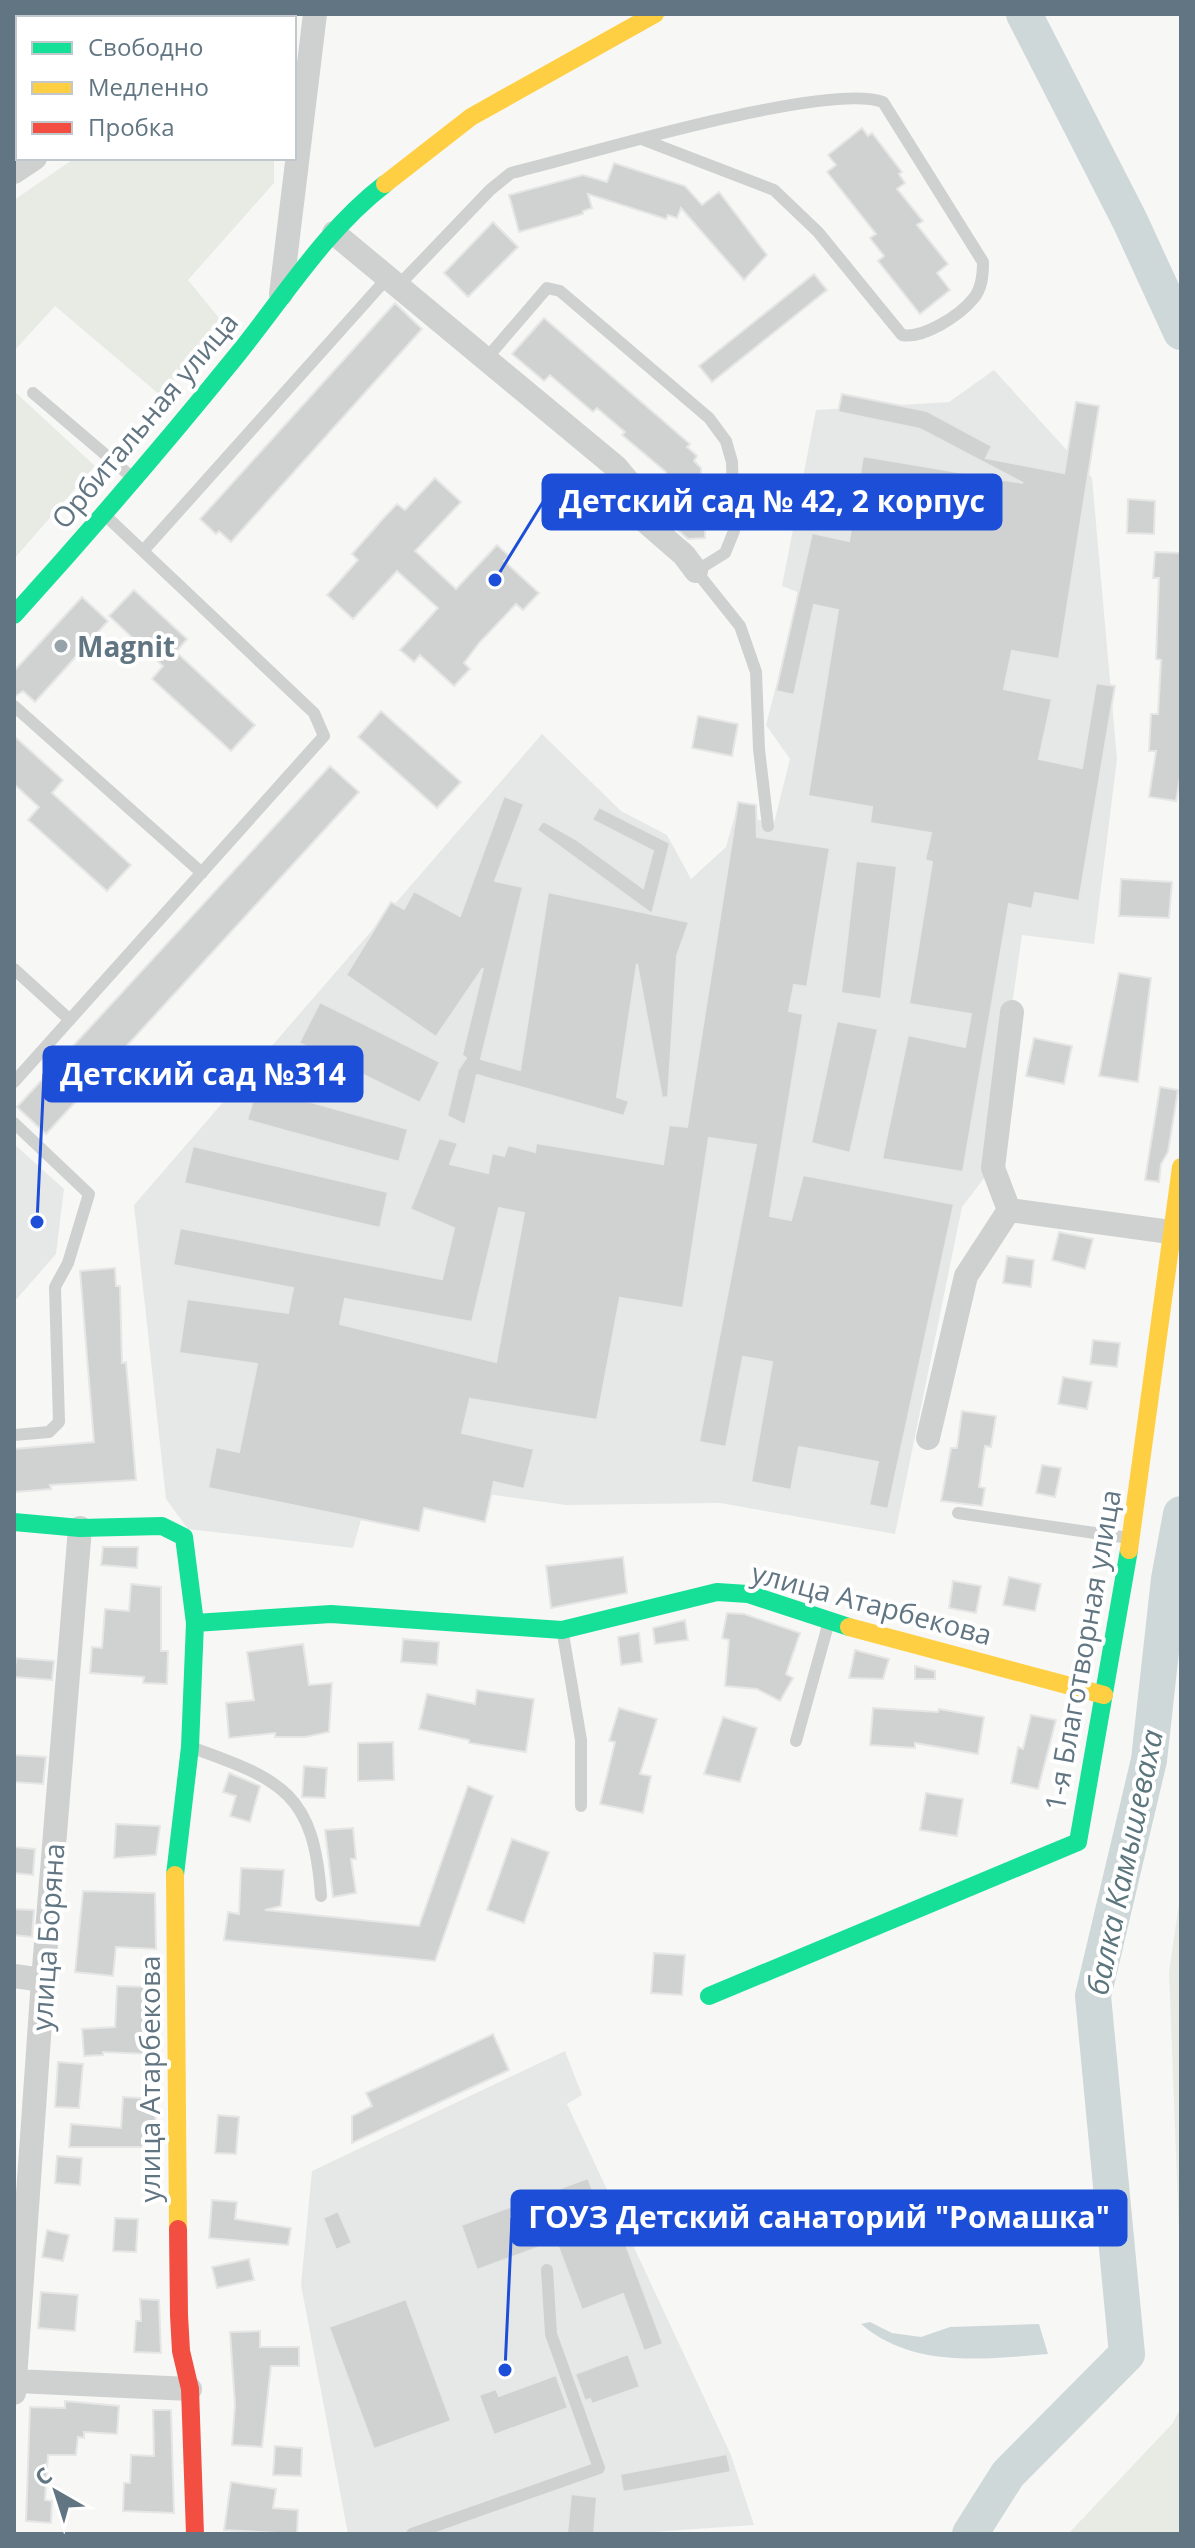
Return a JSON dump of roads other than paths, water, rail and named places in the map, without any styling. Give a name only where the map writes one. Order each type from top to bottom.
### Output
[{"type":"street","name":"Орбитальная улица","points":[[14,615],[136,480],[249,340],[281,294],[364,200],[471,117],[655,14]]},
{"type":"street","points":[[296,136],[307,20]]},
{"type":"street","points":[[14,172],[32,160]]},
{"type":"street","points":[[281,294],[294,160]]},
{"type":"street","points":[[334,233],[616,467],[635,490],[646,522],[684,555],[696,571]]},
{"type":"street","points":[[1009,1210],[993,1168],[1012,1012]]},
{"type":"street","name":"1-я Благотворная улица","points":[[709,1996],[1078,1842],[1131,1538],[1181,1167]]},
{"type":"street","points":[[1009,1210],[1170,1232]]},
{"type":"street","points":[[928,1438],[966,1276],[1009,1210]]},
{"type":"street","points":[[14,1522],[80,1528]]},
{"type":"street","name":"улица Атарбекова","points":[[80,1528],[162,1526],[184,1537],[195,1623],[190,1747],[175,1864],[179,2315],[181,2351],[190,2389],[195,2534]]},
{"type":"street","name":"улица Боряна","points":[[15,2387],[43,1980],[80,1528]]},
{"type":"street","name":"улица Атарбекова","points":[[195,1623],[331,1614],[562,1630],[717,1592],[748,1594],[829,1622],[1104,1695]]},
{"type":"street","points":[[14,1976],[43,1980]]},
{"type":"street","points":[[15,2387],[190,2389]]},
{"type":"lane","points":[[143,551],[394,281],[511,173],[781,106],[868,97],[883,102],[983,262],[982,280],[973,299],[930,332],[915,337],[902,335],[818,232],[774,190],[644,140]]},
{"type":"lane","points":[[486,359],[547,288],[560,291],[709,418],[726,441],[732,462],[734,531],[725,553],[696,571],[740,626],[756,672],[759,749],[768,826]]},
{"type":"lane","points":[[33,393],[136,480]]},
{"type":"lane","points":[[14,1082],[324,736],[314,713],[105,515]]},
{"type":"lane","points":[[14,706],[202,873]]},
{"type":"lane","points":[[14,969],[70,1020]]},
{"type":"lane","points":[[14,1123],[89,1194],[68,1263],[55,1287],[59,1422],[49,1432],[14,1435]]},
{"type":"lane","points":[[958,1513],[1131,1538]]},
{"type":"lane","points":[[796,1741],[829,1622]]},
{"type":"lane","points":[[562,1630],[581,1740],[581,1806]]},
{"type":"lane","points":[[190,1747],[260,1771],[298,1806],[318,1852],[321,1896]]},
{"type":"lane","points":[[412,2534],[599,2468],[551,2334],[547,2270]]},
{"type":"waterway","name":"балка Камышеваха","points":[[1024,14],[1130,221],[1181,332]]},
{"type":"waterway","name":"балка Камышеваха","points":[[970,2534],[1008,2474],[1127,2354],[1093,1996],[1149,1760],[1169,1579],[1181,1514]]},
{"type":"place","name":"Детский сад № 42, 2 корпус","points":[[495,580]]},
{"type":"place","name":"Magnit","points":[[61,646]]},
{"type":"place","name":"Детский сад №314","points":[[37,1222]]},
{"type":"place","name":"ГОУЗ Детский санаторий \"Ромашка\"","points":[[505,2370]]}]
